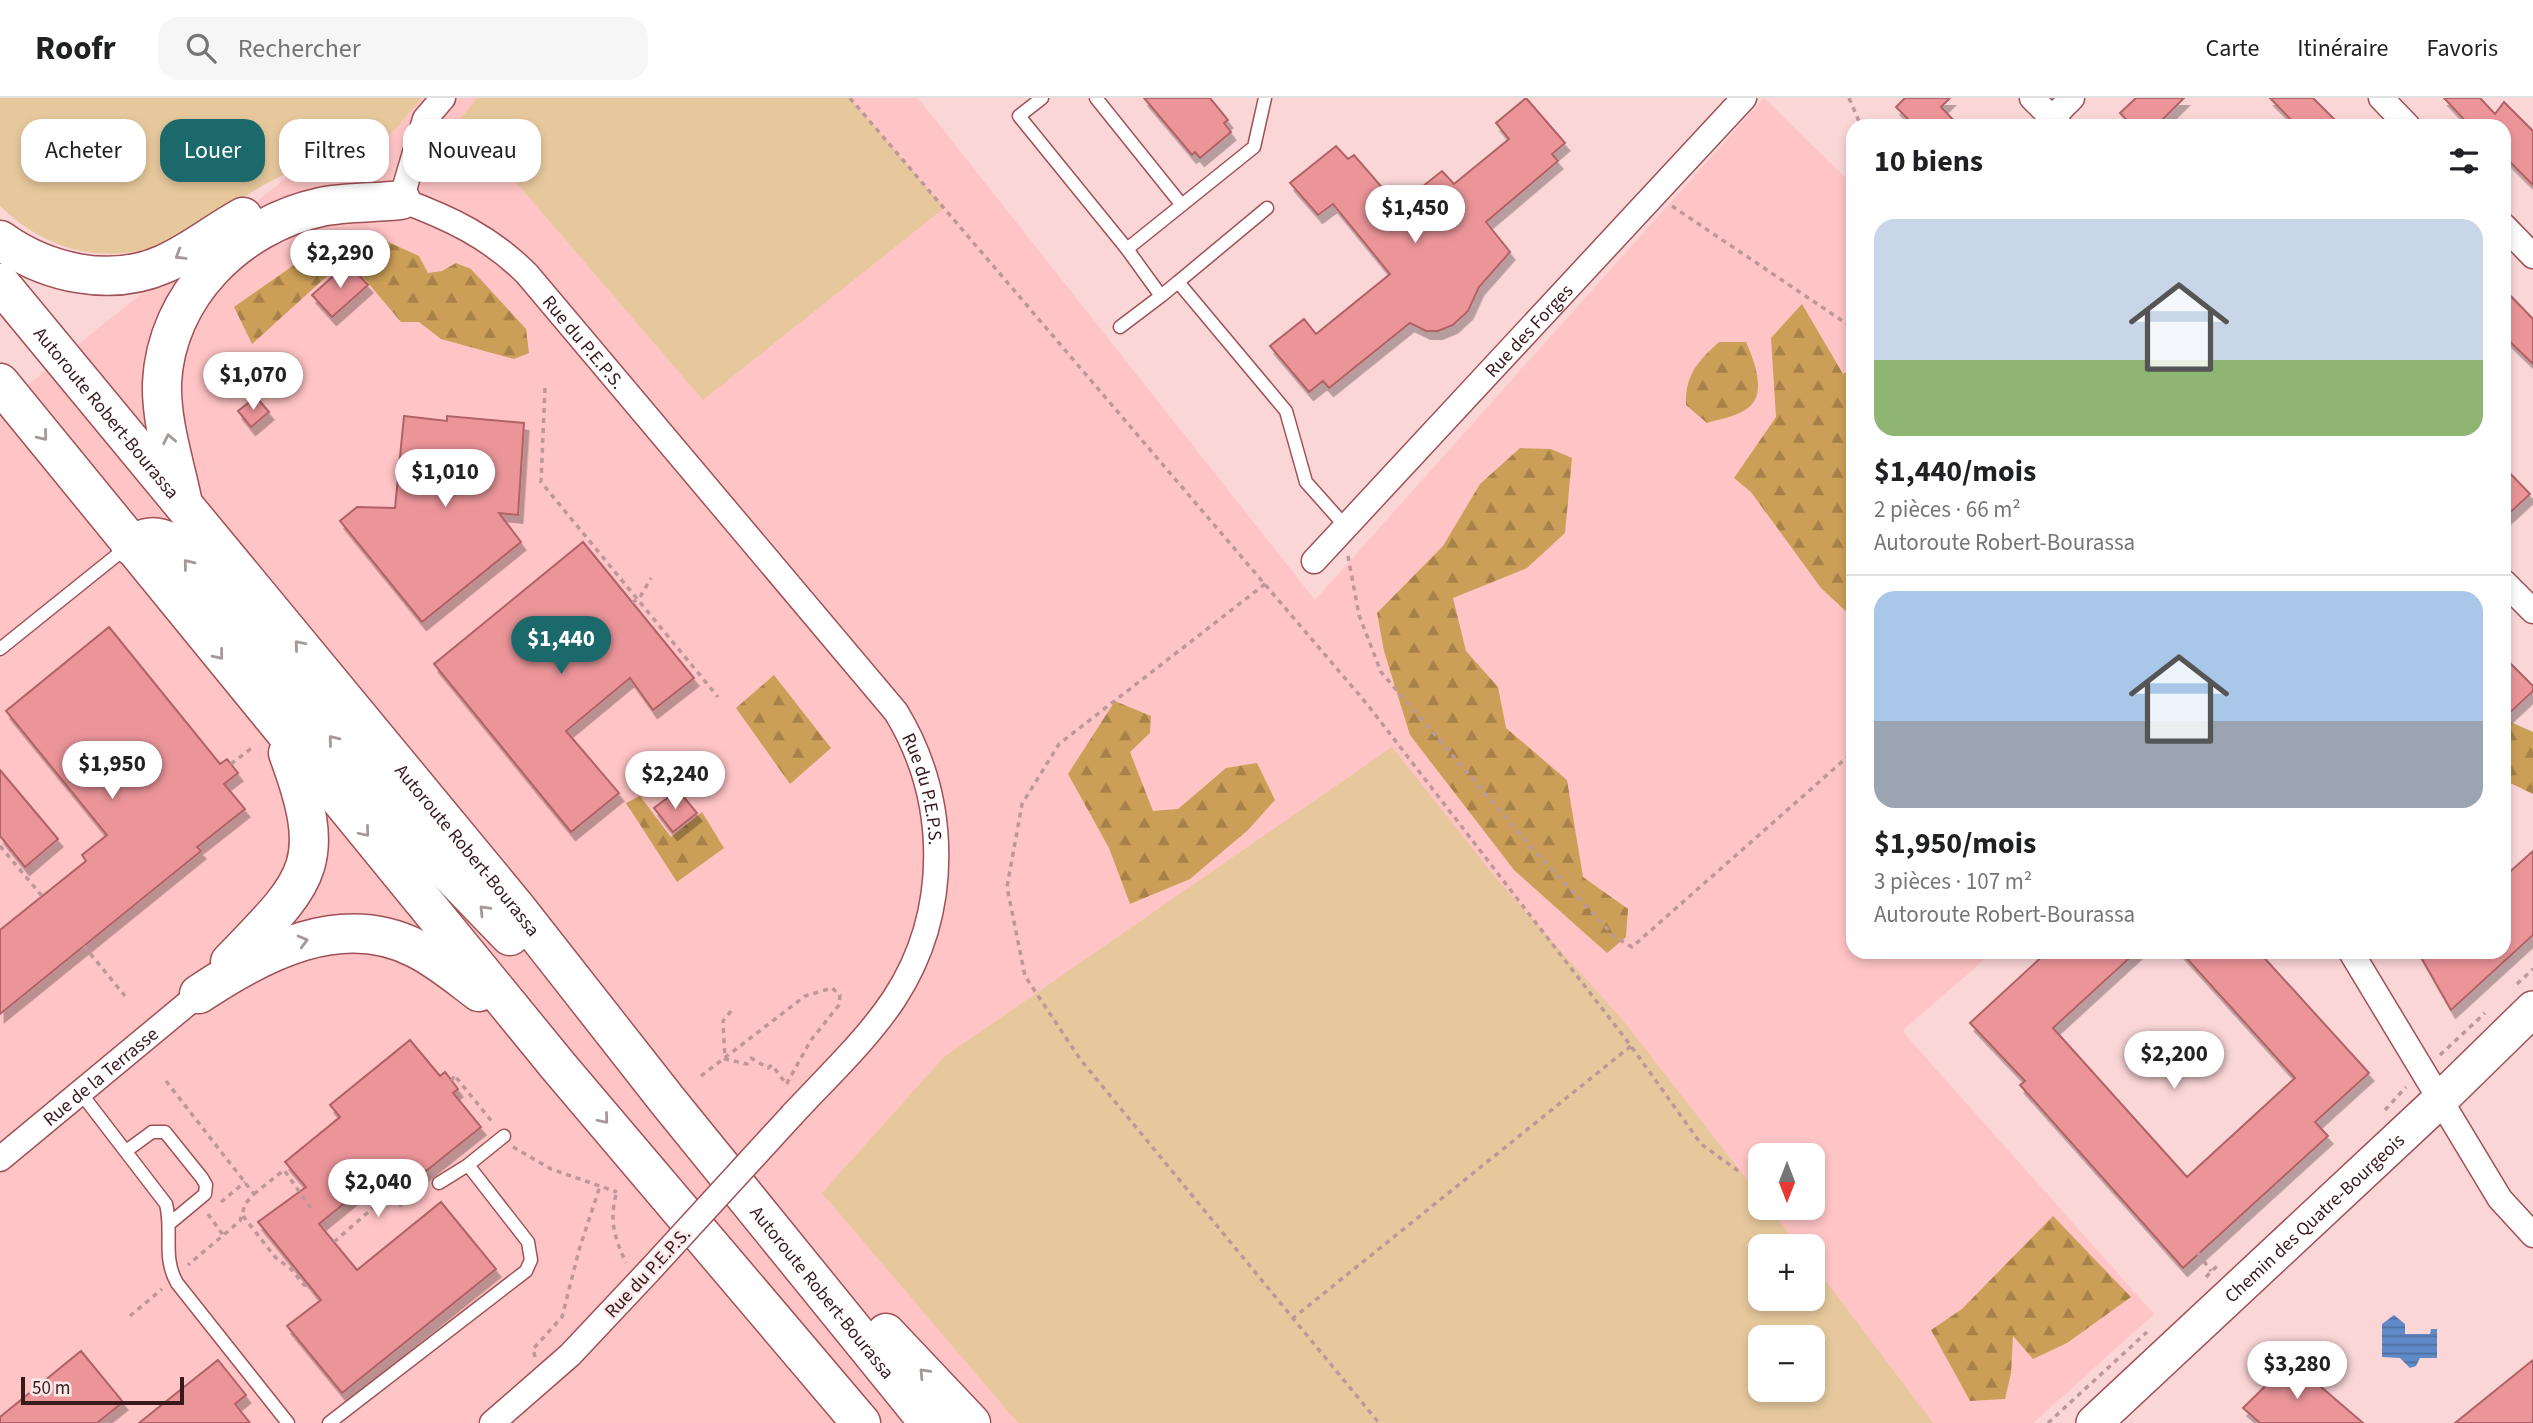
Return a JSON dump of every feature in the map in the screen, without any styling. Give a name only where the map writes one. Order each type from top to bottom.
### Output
[{"type":"highway","points":[[0,240],[19,254],[52,268],[100,277],[164,264],[265,205],[322,187],[358,185],[401,200]]},
{"type":"highway","points":[[183,506],[164,416],[162,386],[171,333],[184,303],[218,262],[260,231],[323,206],[401,200]]},
{"type":"highway","name":"Autoroute Robert-Bourassa","points":[[0,283],[514,905],[667,1100],[929,1423]]},
{"type":"highway","points":[[0,383],[130,545],[264,735],[308,812],[310,832],[307,859],[300,880],[282,908],[199,994]]},
{"type":"highway","points":[[130,545],[146,537],[158,536],[170,542],[399,821],[667,1100],[971,1423]]},
{"type":"highway","points":[[264,735],[559,1067],[861,1423]]},
{"type":"highway","points":[[199,994],[253,961],[291,944],[335,935],[386,939],[415,948],[467,983],[511,1020],[559,1067]]},
{"type":"highway","points":[[744,1285],[842,1423]]},
{"type":"main road","name":"Chemin des Quatre-Bourgeois","points":[[2094,1423],[2441,1099],[2533,1009]]},
{"type":"street","points":[[401,200],[425,119],[443,98]]},
{"type":"street","name":"Rue des Forges","points":[[1314,561],[1744,98]]},
{"type":"street","points":[[2032,98],[2053,119]]},
{"type":"street","points":[[2058,119],[2072,98]]},
{"type":"street","points":[[2381,98],[2401,119]]},
{"type":"street","name":"Rue du P.E.P.S.","points":[[401,200],[452,219],[482,236],[527,274],[896,712],[916,748],[931,796],[936,856],[929,919],[919,951],[893,1000],[649,1271],[569,1355],[492,1423]]},
{"type":"street","points":[[2511,233],[2533,257]]},
{"type":"street","points":[[2511,590],[2533,611]]},
{"type":"street","points":[[2355,959],[2500,1199],[2533,1235]]},
{"type":"street","name":"Rue de la Terrasse","points":[[0,1158],[199,994]]},
{"type":"lane","points":[[1042,98],[1019,116],[1127,249],[1161,296]]},
{"type":"lane","points":[[1096,98],[1181,204]]},
{"type":"lane","points":[[1127,249],[1254,147],[1262,99]]},
{"type":"lane","points":[[1120,327],[1267,208]]},
{"type":"lane","points":[[1178,282],[1286,411],[1306,482],[1344,529]]},
{"type":"lane","points":[[0,649],[130,545]]},
{"type":"lane","points":[[80,1092],[162,1197],[169,1224],[167,1263],[177,1283],[288,1423]]},
{"type":"lane","points":[[126,1151],[145,1136],[160,1130],[165,1132],[202,1178],[206,1185],[205,1194],[169,1224]]},
{"type":"lane","points":[[435,1182],[468,1166],[502,1138]]},
{"type":"lane","points":[[329,1423],[526,1271],[531,1260],[528,1242],[468,1166]]},
{"type":"path","points":[[850,98],[1367,704],[1631,1046],[1701,1144],[1741,1173]]},
{"type":"path","points":[[1849,98],[1858,119]]},
{"type":"path","points":[[1655,193],[1695,224],[1846,323]]},
{"type":"path","points":[[545,388],[541,482],[718,698]]},
{"type":"path","points":[[1344,529],[1359,615],[1381,672],[1532,848],[1615,937],[1632,947],[1846,758]]},
{"type":"path","points":[[632,602],[639,599],[651,578]]},
{"type":"path","points":[[1265,584],[1059,744],[1022,804],[1007,887],[1025,976],[1080,1059],[1379,1423]]},
{"type":"path","points":[[231,764],[264,735]]},
{"type":"path","points":[[0,846],[42,896]]},
{"type":"path","points":[[84,946],[125,996]]},
{"type":"path","points":[[701,1076],[805,996],[832,988],[840,995],[839,1005],[811,1040],[786,1085]]},
{"type":"path","points":[[725,1059],[723,1021],[731,1011]]},
{"type":"path","points":[[2442,1052],[2458,1038]]},
{"type":"path","points":[[1292,1319],[1631,1046]]},
{"type":"path","points":[[725,1059],[747,1064],[751,1058],[768,1068],[772,1065],[782,1080]]},
{"type":"path","points":[[452,1081],[454,1075],[502,1138],[551,1169],[616,1193],[611,1213],[613,1233],[625,1263]]},
{"type":"path","points":[[2395,1100],[2409,1084]]},
{"type":"path","points":[[254,1194],[284,1170],[311,1208]]},
{"type":"path","points":[[219,1204],[245,1182]]},
{"type":"path","points":[[334,1242],[390,1193],[400,1205],[435,1182]]},
{"type":"path","points":[[535,1358],[533,1349],[562,1317],[579,1250],[600,1186]]},
{"type":"path","points":[[210,1211],[209,1218],[223,1235]]},
{"type":"path","points":[[243,1216],[275,1257],[291,1269],[304,1285],[309,1286]]},
{"type":"path","points":[[2198,1253],[2216,1276]]},
{"type":"shaded area","points":[[0,98],[422,98],[389,136],[389,119],[279,119],[279,178],[194,229],[168,242],[142,250],[117,254],[68,248],[44,238],[0,206]]},
{"type":"shaded area","points":[[422,98],[918,98],[1315,600],[1764,98],[1846,178],[1846,959],[1985,959],[1902,1031],[2154,1314],[2033,1423],[0,1423],[0,407],[281,182],[389,182],[389,133]]},
{"type":"shaded area","points":[[477,98],[850,98],[944,208],[703,400],[516,182],[541,182],[541,119],[461,118]]},
{"type":"shaded area","points":[[1392,747],[1496,878],[1625,1023],[1748,1181],[1748,1220],[1778,1220],[1790,1234],[1748,1234],[1748,1311],[1825,1311],[1825,1280],[1933,1423],[1018,1423],[822,1193],[944,1057]]},
{"type":"green space","points":[[366,232],[419,256],[428,273],[442,271],[456,263],[471,269],[526,329],[529,353],[514,359],[441,339],[419,322],[401,322],[347,258],[252,344],[234,307],[324,244]]},
{"type":"green space","points":[[1802,304],[1843,374],[1846,372],[1846,611],[1821,588],[1751,492],[1734,478],[1776,417],[1771,338]]},
{"type":"green space","points":[[1719,342],[1746,342],[1756,368],[1758,388],[1752,404],[1745,410],[1707,423],[1686,405],[1686,394],[1694,369]]},
{"type":"green space","points":[[1520,448],[1551,449],[1572,458],[1565,533],[1527,568],[1453,598],[1466,651],[1498,687],[1506,728],[1567,780],[1583,877],[1628,909],[1626,937],[1607,953],[1514,870],[1410,735],[1384,651],[1377,613],[1443,546],[1480,484]]},
{"type":"green space","points":[[774,675],[831,748],[790,784],[736,708]]},
{"type":"green space","points":[[1115,701],[1151,716],[1150,733],[1130,752],[1153,811],[1178,809],[1226,768],[1257,763],[1275,800],[1248,830],[1190,879],[1130,904],[1109,848],[1068,774]]},
{"type":"green space","points":[[2511,722],[2533,732],[2533,794],[2511,783]]},
{"type":"green space","points":[[640,796],[671,837],[702,812],[724,848],[677,882],[626,803]]},
{"type":"green space","points":[[2053,1216],[2131,1297],[2067,1343],[2033,1359],[2013,1336],[2011,1373],[2005,1399],[1970,1401],[1931,1330],[1962,1309]]},
{"type":"water","points":[[2394,1315],[2405,1324],[2405,1334],[2430,1334],[2431,1329],[2437,1329],[2437,1358],[2420,1358],[2416,1366],[2410,1368],[2400,1358],[2382,1357],[2382,1324]]},
{"type":"building","points":[[1144,98],[1210,98],[1228,120],[1224,123],[1231,132],[1200,158],[1195,152],[1192,155]]},
{"type":"building","points":[[1526,98],[1565,143],[1552,154],[1558,161],[1486,222],[1510,252],[1479,287],[1468,311],[1453,325],[1438,331],[1426,331],[1410,323],[1329,388],[1323,381],[1309,392],[1270,346],[1304,319],[1316,334],[1390,274],[1333,204],[1318,215],[1290,183],[1336,146],[1348,159],[1354,155],[1398,206],[1442,171],[1454,184],[1509,139],[1496,123]]},
{"type":"building","points":[[1905,98],[1950,98],[1941,107],[1952,119],[1908,119],[1896,107]]},
{"type":"building","points":[[2136,98],[2184,98],[2163,119],[2126,119],[2120,113]]},
{"type":"building","points":[[2270,98],[2313,98],[2334,119],[2290,119]]},
{"type":"building","points":[[2444,98],[2480,98],[2495,114],[2504,102],[2533,131],[2533,185],[2511,163],[2511,119],[2464,119]]},
{"type":"building","points":[[348,263],[368,285],[332,317],[312,295]]},
{"type":"building","points":[[2511,296],[2533,319],[2533,364],[2511,343]]},
{"type":"building","points":[[256,397],[269,412],[251,427],[238,411]]},
{"type":"building","points":[[404,416],[447,421],[447,416],[524,423],[518,515],[499,513],[521,542],[422,622],[340,521],[357,507],[395,508]]},
{"type":"building","points":[[2511,474],[2530,494],[2511,512]]},
{"type":"building","points":[[583,542],[694,678],[653,710],[630,678],[566,731],[619,793],[571,832],[434,664]]},
{"type":"building","points":[[109,627],[220,764],[227,759],[238,773],[224,784],[245,809],[197,847],[201,851],[0,1014],[0,930],[86,861],[82,855],[107,835],[6,711]]},
{"type":"building","points":[[2511,664],[2533,686],[2533,691],[2511,711]]},
{"type":"building","points":[[0,770],[58,839],[25,867],[0,836]]},
{"type":"building","points":[[678,790],[697,813],[673,832],[654,808]]},
{"type":"building","points":[[2533,851],[2533,935],[2511,955],[2511,871]]},
{"type":"building","points":[[2039,959],[2128,959],[2053,1028],[2187,1177],[2295,1078],[2187,959],[2265,959],[2369,1073],[2315,1122],[2328,1136],[2183,1268],[2020,1085],[2025,1081],[1970,1023]]},
{"type":"building","points":[[2422,959],[2507,959],[2451,1010]]},
{"type":"building","points":[[410,1040],[440,1076],[445,1072],[458,1089],[453,1093],[481,1127],[401,1191],[384,1171],[319,1224],[357,1270],[441,1202],[496,1269],[342,1393],[287,1326],[321,1300],[258,1222],[306,1187],[285,1162],[340,1117],[330,1105]]},
{"type":"building","points":[[81,1351],[123,1402],[97,1423],[0,1423],[0,1417]]},
{"type":"building","points":[[218,1360],[246,1395],[235,1404],[250,1423],[139,1423]]},
{"type":"building","points":[[2533,1360],[2533,1423],[2455,1423]]},
{"type":"building","points":[[2291,1361],[2363,1423],[2260,1423],[2243,1408]]}]
